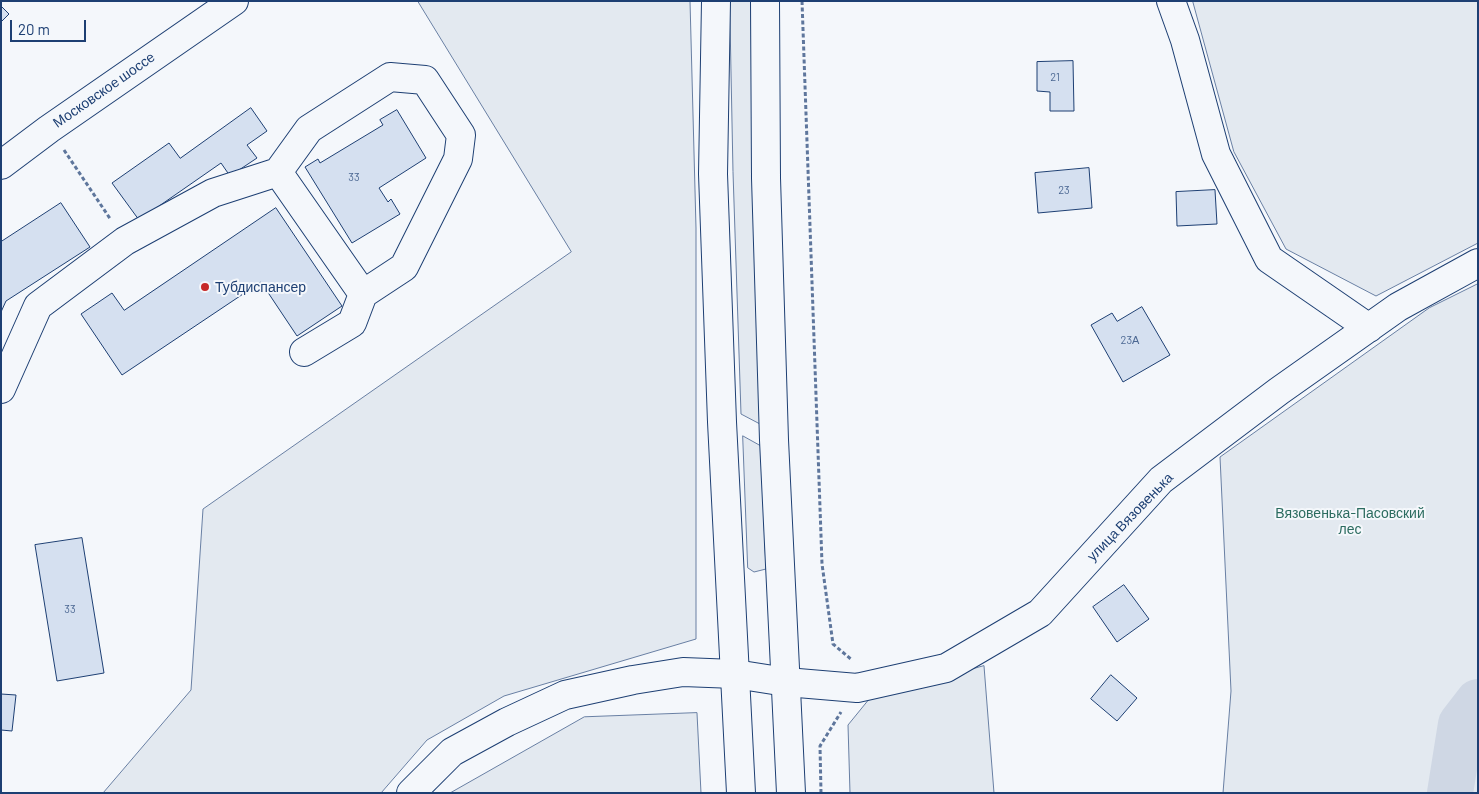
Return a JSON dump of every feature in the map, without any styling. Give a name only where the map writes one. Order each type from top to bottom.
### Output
[{"type":"main road","name":"Московское шоссе","points":[[1,165],[49,129],[234,1]]},
{"type":"main road","points":[[716,1],[713,174],[723,432],[741,793]]},
{"type":"main road","points":[[765,1],[766,178],[774,440],[791,793]]},
{"type":"main road","points":[[1171,1],[1216,154],[1269,259],[1369,328]]},
{"type":"main road","points":[[1,388],[38,306],[125,241],[213,193],[278,172],[309,129],[390,77],[425,80],[461,135],[458,158],[404,267],[363,294],[352,323],[304,352]]},
{"type":"main road","points":[[278,172],[363,294]]},
{"type":"main road","name":"улица Вязовенька","points":[[411,793],[452,752],[507,722],[565,695],[633,680],[683,672],[735,674],[786,682],[857,688],[946,668],[1040,613],[1161,480],[1279,391],[1398,307],[1478,263]]},
{"type":"path","points":[[802,1],[822,564],[833,644],[858,665],[857,688],[820,746],[821,793]]},
{"type":"path","points":[[66,154],[125,241]]},
{"type":"green space","points":[[418,1],[690,1],[696,228],[696,639],[504,696],[427,740],[381,793],[103,793],[191,690],[203,509],[571,252]]},
{"type":"green space","points":[[730,1],[751,1],[753,176],[760,424],[741,414],[733,172]]},
{"type":"green space","points":[[1193,1],[1478,1],[1478,243],[1376,296],[1286,249],[1234,152]]},
{"type":"green space","name":"Вязовенька-Пасовский лес","points":[[1478,284],[1478,793],[1223,793],[1231,691],[1220,457],[1429,308]]},
{"type":"green space","points":[[743,436],[761,446],[766,569],[754,572],[748,568]]},
{"type":"green space","points":[[984,666],[994,793],[850,793],[848,725],[870,698]]},
{"type":"green space","points":[[697,713],[701,793],[450,793],[584,717]]},
{"type":"building","points":[[1,6],[9,14],[1,22]]},
{"type":"building","points":[[1073,61],[1074,111],[1050,111],[1050,92],[1037,91],[1037,62]]},
{"type":"building","points":[[251,108],[267,131],[247,145],[257,158],[230,176],[221,163],[139,220],[112,183],[169,143],[180,158]]},
{"type":"building","points":[[397,110],[426,158],[379,188],[388,202],[391,199],[400,214],[352,243],[305,167],[318,159],[320,163],[383,125],[380,120]]},
{"type":"building","points":[[1089,168],[1092,208],[1038,213],[1035,173]]},
{"type":"building","points":[[1215,190],[1217,224],[1177,226],[1176,192]]},
{"type":"building","points":[[61,203],[90,247],[6,301],[1,312],[1,242]]},
{"type":"building","name":"Тубдиспансер","points":[[276,208],[342,306],[297,336],[261,282],[122,375],[81,314],[112,293],[124,310]]},
{"type":"building","points":[[1142,307],[1170,355],[1123,382],[1091,325],[1112,313],[1117,321]]},
{"type":"building","points":[[82,538],[104,673],[57,681],[35,545]]},
{"type":"building","points":[[1124,585],[1149,619],[1117,642],[1093,607]]},
{"type":"building","points":[[1111,675],[1137,698],[1117,721],[1091,699]]},
{"type":"building","points":[[1,694],[16,695],[12,731],[1,730]]},
{"type":"waterway","points":[[1450,793],[1461,724],[1478,702]]},
{"type":"place","name":"Тубдиспансер","points":[[205,287]]}]
